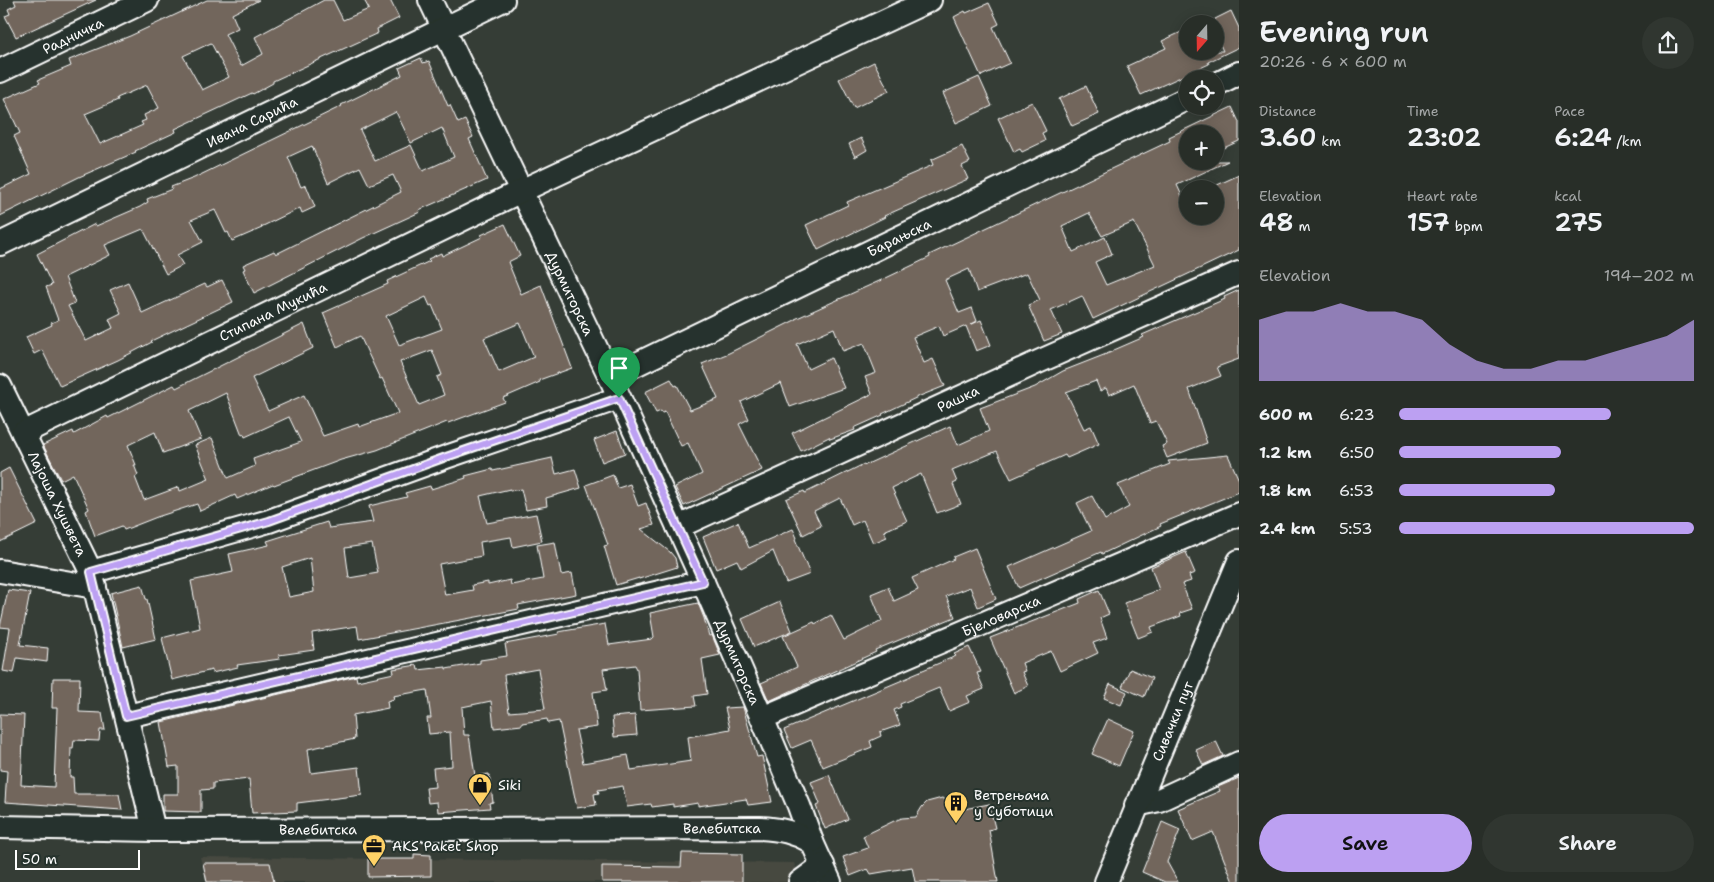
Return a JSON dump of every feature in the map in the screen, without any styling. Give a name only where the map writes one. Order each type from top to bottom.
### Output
[{"type":"street","name":"Радничка","points":[[0,71],[147,0]]},
{"type":"street","name":"Дурмиторска","points":[[430,0],[610,377],[703,582],[762,718],[826,874]]},
{"type":"street","name":"Ивана Сарића","points":[[0,244],[503,0]]},
{"type":"street","name":"Стипана Мукића","points":[[23,433],[521,191],[930,0]]},
{"type":"street","points":[[1224,80],[1239,73]]},
{"type":"street","name":"Барањска","points":[[610,377],[1179,102]]},
{"type":"street","name":"Рашка","points":[[678,527],[1038,362],[1239,273]]},
{"type":"street","name":"Лајоша Хушвета","points":[[0,386],[93,579],[154,830]]},
{"type":"street","points":[[0,571],[93,579],[269,521],[446,457],[619,398]]},
{"type":"street","name":"Бјеловарска","points":[[762,718],[1239,514]]},
{"type":"street","name":"Сивачки пут","points":[[1106,882],[1136,805],[1239,561]]},
{"type":"street","points":[[126,716],[703,582]]},
{"type":"street","points":[[1136,805],[1159,800],[1239,763]]},
{"type":"street","points":[[786,830],[796,820],[800,810]]},
{"type":"street","name":"Велебитска","points":[[0,827],[154,830],[733,828],[786,830],[812,842]]},
{"type":"street","points":[[800,882],[826,874]]},
{"type":"shaded area","points":[[200,857],[794,863],[802,882],[207,882]]},
{"type":"building","points":[[14,0],[96,0],[16,37],[5,16],[10,14],[8,9],[16,5]]},
{"type":"building","points":[[207,0],[259,0],[232,14],[238,28],[225,34],[241,66],[263,54],[255,37],[324,0],[333,0],[343,20],[369,9],[364,0],[390,0],[399,18],[377,29],[378,33],[273,81],[273,83],[253,94],[175,129],[176,132],[136,152],[79,177],[0,216],[0,189],[31,174],[14,136],[20,133],[4,99],[40,83],[38,80],[71,66],[69,60],[130,36]],"holes":[[[211,43],[229,77],[202,90],[183,56]],[[147,85],[159,108],[144,115],[146,120],[141,122],[143,125],[100,144],[85,114]]]},
{"type":"building","points":[[989,3],[999,24],[993,27],[1010,63],[981,76],[954,17]]},
{"type":"building","points":[[1231,11],[1239,28],[1239,47],[1224,54],[1224,15]]},
{"type":"building","points":[[1179,33],[1179,60],[1212,60],[1208,62],[1209,64],[1196,70],[1179,70],[1179,78],[1141,95],[1127,66],[1166,48],[1162,41]]},
{"type":"building","points":[[421,58],[423,63],[429,61],[448,106],[450,105],[458,123],[465,120],[473,137],[469,139],[487,180],[419,210],[420,212],[363,238],[254,293],[243,270],[245,269],[243,265],[274,251],[276,254],[401,192],[393,175],[369,185],[360,167],[328,183],[312,146],[288,157],[301,187],[306,185],[315,207],[302,213],[300,208],[232,241],[215,210],[191,220],[203,242],[177,255],[183,265],[166,274],[143,229],[105,245],[110,255],[65,277],[75,303],[68,306],[86,341],[113,328],[109,319],[121,313],[110,290],[128,282],[142,313],[205,284],[207,287],[222,280],[233,302],[151,341],[118,360],[60,386],[42,350],[34,354],[26,337],[52,325],[51,323],[58,320],[46,287],[52,285],[37,254],[95,224],[96,226],[140,207],[148,202],[147,199],[172,189],[171,187],[194,178],[342,106],[402,75],[399,68]],"holes":[[[396,112],[411,143],[442,128],[454,157],[423,171],[411,145],[375,161],[360,130]]]},
{"type":"building","points":[[874,62],[889,91],[854,108],[839,79]]},
{"type":"building","points":[[979,77],[992,106],[956,123],[943,93]]},
{"type":"building","points":[[1086,86],[1099,114],[1072,126],[1059,99]]},
{"type":"building","points":[[1032,102],[1046,131],[1042,133],[1045,141],[1022,152],[1020,149],[1014,152],[998,118]]},
{"type":"building","points":[[1232,107],[1239,122],[1239,141],[1224,148],[1224,125],[1194,125],[1215,115],[1224,115],[1224,111]]},
{"type":"building","points":[[1179,132],[1179,170],[1209,170],[1188,180],[1179,180],[1179,184],[1177,185],[1179,189],[1179,225],[1224,225],[1224,182],[1239,175],[1239,250],[1093,319],[1082,296],[1051,310],[1062,334],[1044,341],[1028,305],[1040,300],[1027,273],[977,292],[969,269],[945,280],[959,313],[972,308],[977,321],[970,325],[981,320],[991,345],[976,351],[966,326],[943,336],[939,326],[913,337],[924,363],[933,359],[945,386],[882,414],[854,428],[855,430],[830,439],[829,437],[801,451],[792,433],[872,394],[865,377],[876,373],[864,343],[843,351],[834,328],[797,344],[808,369],[831,358],[844,388],[790,407],[781,383],[741,402],[749,419],[739,424],[762,470],[684,506],[675,487],[702,474],[688,443],[681,446],[665,412],[656,413],[645,392],[671,379],[675,386],[677,385],[690,410],[718,399],[702,364],[729,353],[795,319],[886,278],[930,257],[929,255],[1170,141],[1169,137]],"holes":[[[1089,213],[1102,236],[1134,222],[1155,265],[1106,285],[1095,262],[1112,254],[1105,237],[1073,252],[1062,226]]]},
{"type":"building","points":[[861,138],[867,150],[855,157],[849,144]]},
{"type":"building","points":[[962,146],[970,162],[962,166],[968,179],[884,216],[818,250],[806,225],[848,205],[847,202],[933,165],[931,160]]},
{"type":"building","points":[[505,224],[520,256],[508,262],[521,294],[541,285],[572,368],[539,380],[540,382],[503,398],[505,402],[447,422],[377,450],[341,460],[237,499],[235,495],[200,511],[197,504],[124,530],[122,526],[95,536],[86,511],[89,509],[73,474],[61,480],[43,445],[73,431],[74,434],[107,416],[108,418],[174,385],[176,388],[304,324],[313,348],[252,378],[268,411],[304,395],[323,436],[358,424],[359,427],[398,413],[360,336],[337,347],[323,313],[388,284],[387,281],[430,261],[428,259],[441,253],[442,256],[482,237],[481,235]],"holes":[[[426,297],[430,306],[432,305],[442,329],[399,345],[386,316]],[[520,323],[534,357],[499,372],[484,338]],[[432,350],[442,375],[437,377],[444,395],[419,405],[400,362]],[[226,393],[242,435],[244,434],[245,437],[289,417],[301,442],[253,459],[255,466],[228,478],[212,438],[195,445],[209,479],[180,491],[179,487],[144,500],[135,477],[138,475],[134,465],[136,465],[128,445],[155,432],[163,453],[201,439],[189,411]]]},
{"type":"building","points":[[1239,290],[1239,359],[1217,367],[1221,376],[1189,389],[1207,443],[1167,458],[1162,446],[1167,444],[1156,421],[1150,423],[1134,384],[1109,395],[1106,388],[1100,391],[1096,381],[1066,392],[1084,429],[1091,426],[1099,444],[1067,458],[1065,455],[1011,479],[997,451],[952,470],[957,482],[953,484],[961,504],[937,513],[921,474],[892,488],[907,521],[884,531],[887,537],[873,543],[863,520],[852,525],[840,498],[814,511],[821,526],[803,535],[786,499],[804,491],[805,493],[864,464],[950,426],[958,445],[989,431],[980,408],[1035,387],[1063,371],[1114,351],[1144,337],[1142,335],[1225,299],[1224,297]]},
{"type":"building","points":[[617,431],[625,453],[602,462],[594,440]]},
{"type":"building","points":[[1228,455],[1239,480],[1239,492],[1160,524],[1161,526],[1102,554],[1101,552],[1019,588],[1009,567],[1091,531],[1077,503],[1092,496],[1105,520],[1129,507],[1118,485],[1170,464],[1168,461]]},
{"type":"building","points":[[552,458],[556,474],[575,469],[581,488],[546,498],[547,506],[526,510],[521,489],[510,491],[510,489],[480,496],[487,523],[536,514],[542,541],[513,547],[511,537],[480,542],[482,556],[439,564],[445,595],[473,590],[472,585],[488,582],[488,585],[510,580],[511,585],[543,579],[537,545],[555,542],[561,575],[572,573],[576,594],[518,605],[519,609],[359,639],[357,626],[312,633],[314,650],[279,655],[280,659],[237,665],[238,667],[212,673],[212,670],[172,680],[162,638],[200,628],[191,581],[233,572],[229,554],[269,545],[267,541],[327,522],[329,528],[373,522],[369,506],[407,497],[405,493],[430,486],[431,489],[466,478],[465,476],[492,469],[493,471]],"holes":[[[372,544],[378,573],[349,578],[345,548]],[[310,558],[314,592],[289,597],[282,567]]]},
{"type":"building","points":[[9,468],[37,524],[0,542],[0,473]]},
{"type":"building","points":[[613,475],[618,488],[630,484],[638,506],[646,503],[654,525],[641,529],[670,552],[675,558],[677,567],[616,585],[604,546],[608,545],[586,485]]},
{"type":"building","points":[[738,522],[749,548],[793,529],[797,538],[795,539],[810,574],[786,583],[773,551],[741,568],[737,560],[716,569],[703,537]]},
{"type":"building","points":[[975,548],[996,599],[978,607],[970,587],[946,596],[955,617],[875,650],[876,652],[769,701],[761,683],[797,667],[783,636],[814,622],[815,624],[831,615],[844,640],[882,621],[871,594],[888,587],[894,601],[918,590],[912,578]]},
{"type":"building","points":[[1186,552],[1195,573],[1189,575],[1191,581],[1182,584],[1192,609],[1180,613],[1181,616],[1151,627],[1153,632],[1138,638],[1124,603],[1159,590],[1151,567]]},
{"type":"building","points":[[142,585],[156,639],[123,647],[111,593]]},
{"type":"building","points":[[8,590],[30,593],[20,645],[48,648],[47,662],[17,658],[14,673],[3,671],[10,628],[0,627]]},
{"type":"building","points":[[1099,590],[1109,614],[1100,618],[1107,638],[1093,643],[1098,653],[1060,671],[1051,651],[1022,663],[1025,671],[1022,672],[1028,686],[1014,693],[990,638],[1080,603],[1079,599]]},
{"type":"building","points":[[780,602],[792,631],[754,647],[742,619]]},
{"type":"building","points":[[698,603],[709,636],[712,635],[720,655],[702,659],[707,694],[694,696],[696,706],[640,710],[637,669],[635,665],[603,669],[607,690],[593,692],[597,727],[576,730],[583,763],[628,755],[631,770],[691,761],[688,737],[730,729],[725,708],[743,707],[757,757],[762,756],[772,802],[748,805],[746,799],[698,806],[698,803],[673,807],[673,804],[652,807],[651,804],[627,807],[623,786],[598,790],[599,793],[594,794],[596,805],[577,808],[559,721],[548,723],[547,719],[522,723],[522,725],[494,728],[491,701],[462,707],[464,735],[469,735],[475,776],[489,774],[493,802],[489,803],[490,808],[438,812],[437,802],[428,803],[426,788],[435,787],[433,768],[452,766],[450,732],[429,734],[427,718],[431,718],[427,690],[393,696],[394,699],[387,701],[388,708],[353,715],[355,739],[308,749],[311,773],[359,767],[362,795],[297,803],[297,811],[252,813],[249,779],[213,783],[213,789],[201,790],[201,812],[163,811],[163,794],[178,794],[178,766],[169,767],[161,722],[356,676],[357,681],[394,673],[393,669],[417,665],[418,670],[446,667],[446,669],[480,663],[480,660],[507,656],[505,644],[605,624],[609,645],[652,639],[654,637],[650,613]],"holes":[[[538,669],[545,709],[509,712],[504,675]]]},
{"type":"building","points":[[969,647],[981,672],[977,673],[984,689],[967,696],[970,702],[949,711],[939,688],[900,704],[901,707],[894,710],[900,725],[880,732],[881,736],[870,741],[872,747],[823,767],[811,740],[792,748],[784,730],[912,676],[956,656],[954,654]]},
{"type":"building","points":[[1130,669],[1152,678],[1144,697],[1122,687]]},
{"type":"building","points":[[53,678],[80,678],[79,712],[102,713],[105,730],[100,730],[99,741],[74,740],[73,748],[71,748],[70,777],[73,777],[74,794],[119,794],[122,810],[5,802],[7,771],[0,770],[0,714],[24,715],[21,785],[54,787],[57,708],[52,708]]},
{"type":"building","points":[[1110,684],[1127,692],[1121,705],[1104,698]]},
{"type":"building","points":[[635,715],[637,735],[614,737],[612,717]]},
{"type":"building","points":[[1108,719],[1134,731],[1119,766],[1092,754]]},
{"type":"building","points":[[1216,741],[1223,756],[1203,765],[1196,750]]},
{"type":"building","points":[[829,775],[848,819],[825,829],[816,806],[820,804],[811,782]]},
{"type":"building","points":[[1239,778],[1239,882],[1233,882],[1213,832],[1192,841],[1178,809],[1220,791],[1218,787]]},
{"type":"building","points":[[942,798],[955,804],[959,810],[989,804],[995,828],[989,830],[998,882],[915,882],[912,867],[871,874],[868,869],[850,876],[843,857],[868,848],[863,836],[902,818],[916,817],[927,802]]},
{"type":"building","points":[[1162,822],[1180,830],[1167,862],[1178,882],[1165,882],[1142,872]]},
{"type":"building","points":[[682,853],[742,854],[742,882],[602,882],[602,866],[681,867]]},
{"type":"building","points":[[414,854],[431,855],[431,876],[368,877],[368,859],[414,859]]},
{"type":"building","points":[[203,863],[270,863],[274,882],[207,882]]},
{"type":"place","name":"Siki","points":[[480,806]]},
{"type":"place","name":"Ветрењача у Суботици","points":[[956,824]]},
{"type":"place","name":"AKS Paket Shop","points":[[374,867]]},
{"type":"route","points":[[619,398],[703,582],[126,716],[91,572],[269,521],[446,457],[619,398]]}]
